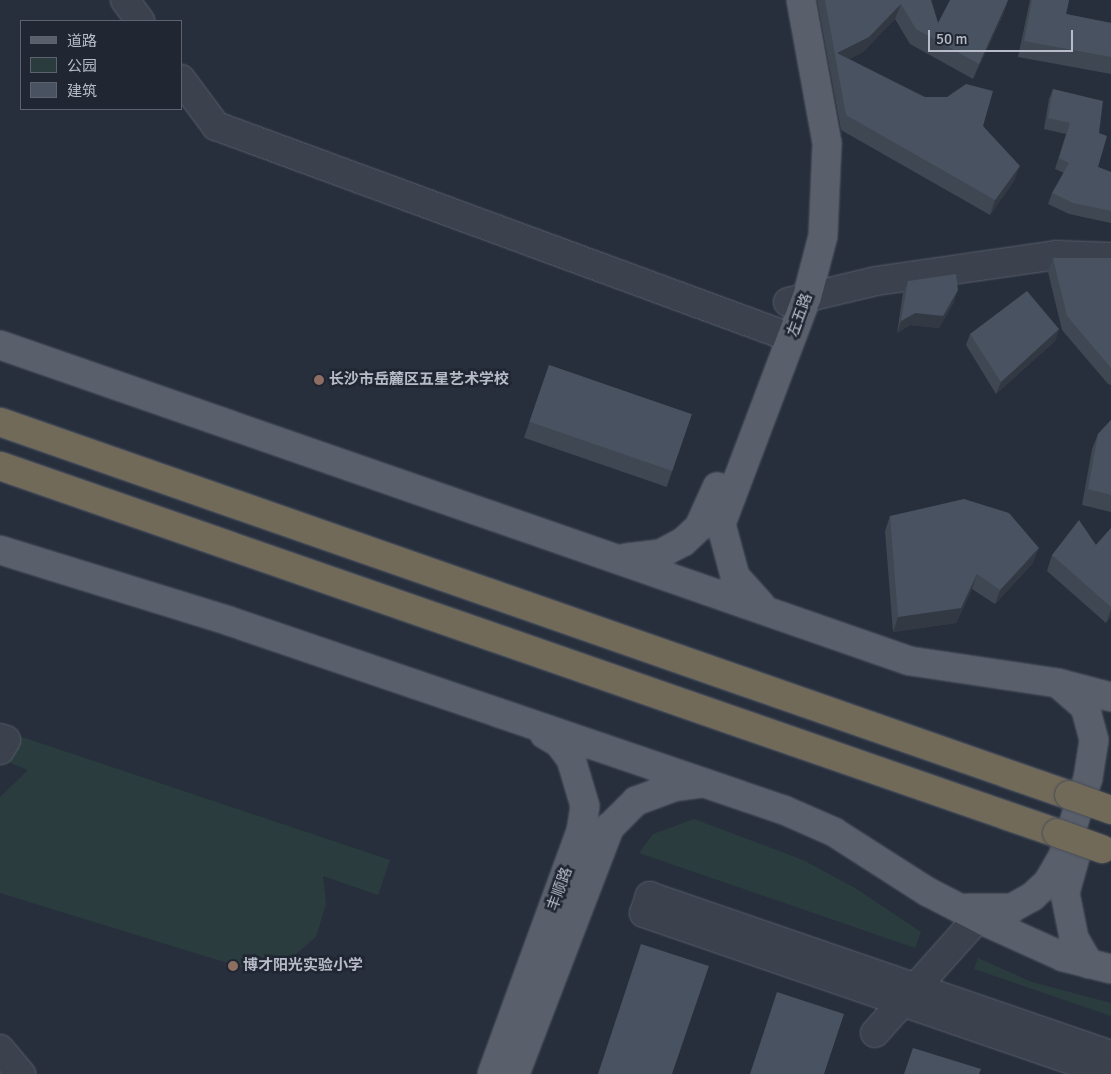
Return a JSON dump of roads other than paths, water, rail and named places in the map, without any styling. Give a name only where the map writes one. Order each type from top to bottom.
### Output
[{"type":"highway","points":[[0,422],[1111,810]]},
{"type":"highway","points":[[0,466],[1106,851]]},
{"type":"highway","points":[[0,478],[141,515]]},
{"type":"main road","name":"左五路","points":[[620,558],[660,554],[700,527],[776,332],[797,300],[806,222],[809,162],[806,110],[784,0]]},
{"type":"main road","name":"左五路","points":[[764,608],[735,576],[721,524],[797,300],[823,236],[827,144],[801,0]]},
{"type":"main road","points":[[0,345],[764,608],[910,661],[1058,683],[1111,697]]},
{"type":"main road","points":[[0,550],[229,621],[706,783],[834,832],[950,904],[1038,947],[1100,966]]},
{"type":"main road","points":[[950,904],[992,911],[1012,908],[1043,887],[1060,863],[1088,778],[1094,740],[1085,707],[1058,683]]},
{"type":"main road","name":"丰顺路","points":[[492,1074],[581,831],[585,806],[571,759],[560,743],[523,722]]},
{"type":"main road","points":[[1100,966],[1074,938],[1066,893],[1111,763]]},
{"type":"main road","points":[[515,1074],[610,827],[636,801],[674,787],[706,783]]},
{"type":"street","points":[[125,0],[139,20]]},
{"type":"street","points":[[182,79],[216,126],[776,332]]},
{"type":"street","points":[[797,300],[876,281],[1056,255],[1111,257]]},
{"type":"street","points":[[0,738],[6,740],[0,750]]},
{"type":"street","points":[[1111,1055],[909,995],[644,913],[650,896],[909,995],[1111,1074]]},
{"type":"street","points":[[875,1033],[978,918]]},
{"type":"street","points":[[0,1049],[21,1074]]},
{"type":"place","name":"长沙市岳麓区五星艺术学校","points":[[319,380]]},
{"type":"place","name":"博才阳光实验小学","points":[[233,966]]}]
